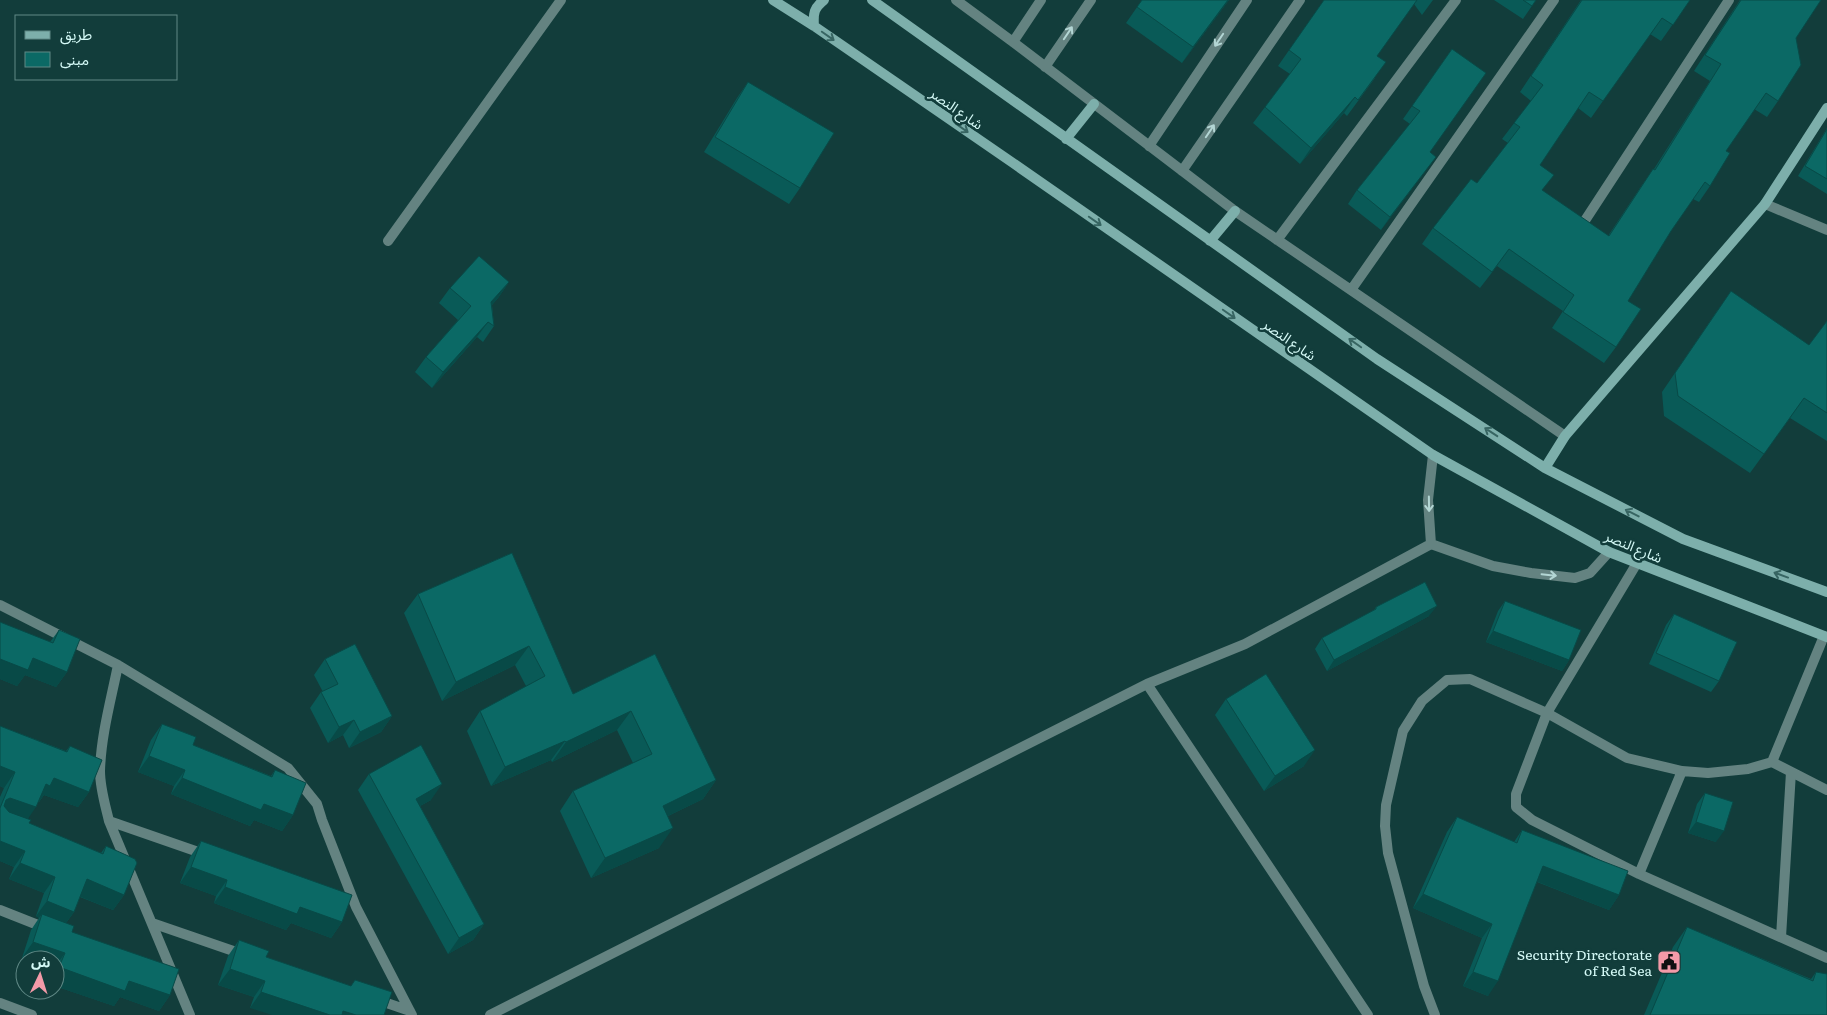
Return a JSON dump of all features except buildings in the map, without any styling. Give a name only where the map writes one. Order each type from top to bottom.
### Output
[{"type":"main road","name":"شارع النصر","points":[[772,0],[814,26],[1433,455],[1609,552],[1826,637]]},
{"type":"main road","points":[[814,26],[813,12],[817,5],[824,0]]},
{"type":"main road","name":"شارع النصر","points":[[872,0],[1377,359],[1545,468],[1683,539],[1827,592]]},
{"type":"main road","points":[[1066,139],[1094,104]]},
{"type":"main road","points":[[1545,468],[1565,436],[1765,204],[1827,108]]},
{"type":"main road","points":[[1210,241],[1235,211]]},
{"type":"street","points":[[388,241],[561,0]]},
{"type":"street","points":[[956,0],[1235,211],[1565,436]]},
{"type":"street","points":[[1013,42],[1041,0]]},
{"type":"street","points":[[1045,67],[1091,0]]},
{"type":"street","points":[[1149,146],[1247,0]]},
{"type":"street","points":[[1182,171],[1300,0]]},
{"type":"street","points":[[1278,240],[1456,0]]},
{"type":"street","points":[[1351,290],[1554,0]]},
{"type":"street","points":[[1584,222],[1729,0]]},
{"type":"street","points":[[1765,204],[1827,230]]},
{"type":"street","points":[[1431,544],[1428,500],[1433,455]]},
{"type":"street","points":[[490,1015],[1147,684],[1245,644],[1431,544],[1493,566],[1575,578],[1590,573],[1609,552]]},
{"type":"street","points":[[1637,563],[1547,713],[1516,794],[1516,807],[1532,820],[1639,874],[1827,958]]},
{"type":"street","points":[[0,605],[118,665],[288,768],[318,804],[352,905],[411,1013]]},
{"type":"street","points":[[1772,762],[1826,637]]},
{"type":"street","points":[[118,665],[96,770],[123,865],[152,923],[190,1015]]},
{"type":"street","points":[[1436,1015],[1424,986],[1388,853],[1385,826],[1386,805],[1402,731],[1422,701],[1447,680],[1470,679],[1547,713],[1627,758],[1682,772],[1718,772],[1748,769],[1772,762],[1827,790]]},
{"type":"street","points":[[1147,684],[1368,1015]]},
{"type":"street","points":[[1639,874],[1682,772]]},
{"type":"street","points":[[1781,937],[1791,772]]},
{"type":"street","points":[[109,820],[219,859]]},
{"type":"street","points":[[0,910],[55,932]]},
{"type":"street","points":[[152,923],[253,957]]},
{"type":"street","points":[[156,971],[175,978]]},
{"type":"street","points":[[364,995],[411,1013]]},
{"type":"street","points":[[0,1003],[32,1015]]},
{"type":"place","name":"Security Directorate of Red Sea","points":[[1669,962]]}]
